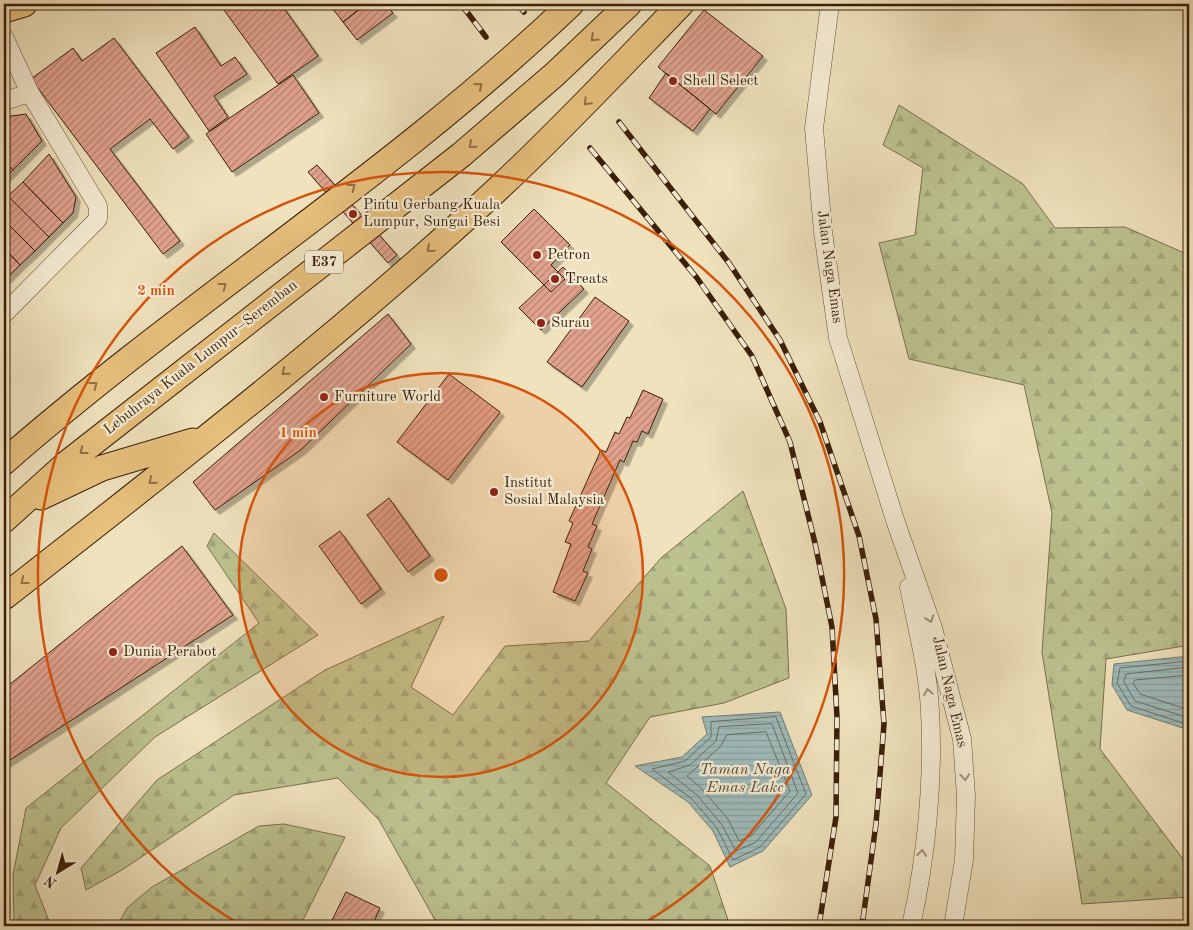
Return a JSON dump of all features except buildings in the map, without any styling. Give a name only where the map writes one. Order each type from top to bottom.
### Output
[{"type":"highway","points":[[4,10],[24,4]]},
{"type":"highway","name":"E37","points":[[4,462],[73,402],[425,132],[538,35],[571,4]]},
{"type":"highway","name":"Lebuhraya Kuala Lumpur–Seremban","points":[[8,516],[66,464],[461,155],[554,75],[629,4]]},
{"type":"highway","points":[[4,597],[323,342],[502,185],[571,119],[681,4]]},
{"type":"highway","points":[[8,516],[102,468],[203,438]]},
{"type":"street","name":"Jalan Naga Emas","points":[[830,4],[814,128],[823,232],[838,338],[896,523],[933,628],[962,738],[966,796],[964,860],[953,926]]},
{"type":"street","points":[[4,37],[30,93],[98,206],[98,219],[4,314]]},
{"type":"street","points":[[4,100],[30,93]]},
{"type":"street","name":"Jalan Naga Emas","points":[[896,523],[918,632],[930,710],[929,797],[917,902],[911,926]]},
{"type":"green space","points":[[899,105],[1023,184],[1055,228],[1125,227],[1189,255],[1189,647],[1184,646],[1106,659],[1100,749],[1189,867],[1189,897],[1082,904],[1042,652],[1052,513],[1024,385],[909,359],[879,243],[915,235],[923,168],[883,145]]},
{"type":"green space","points":[[743,491],[786,609],[789,678],[724,703],[650,717],[606,783],[710,866],[730,926],[445,926],[435,920],[379,820],[338,778],[234,795],[122,870],[86,890],[81,868],[157,780],[325,670],[444,616],[411,687],[453,715],[505,646],[589,641],[661,558]]},
{"type":"green space","points":[[214,533],[318,635],[155,737],[61,828],[35,885],[51,926],[14,926],[13,875],[26,808],[259,623],[207,546]]},
{"type":"green space","points":[[284,824],[345,837],[300,926],[117,926],[127,908],[152,887],[259,826]]},
{"type":"water","points":[[1189,656],[1189,735],[1186,729],[1127,710],[1112,685],[1114,664]]},
{"type":"water","name":"Taman Naga Emas Lake","points":[[780,712],[812,795],[763,851],[730,867],[713,831],[688,802],[635,766],[682,757],[707,734],[702,717]]},
{"type":"railway","points":[[461,4],[486,37]]},
{"type":"railway","points":[[518,4],[524,12]]},
{"type":"railway","points":[[619,122],[729,263],[780,340],[820,422],[859,536],[876,619],[884,724],[876,824],[862,926]]},
{"type":"railway","points":[[590,148],[697,278],[752,356],[790,442],[815,543],[832,627],[837,717],[836,817],[819,926]]},
{"type":"place","name":"Shell Select","points":[[673,81]]},
{"type":"place","name":"Pintu Gerbang Kuala Lumpur, Sungai Besi","points":[[353,214]]},
{"type":"place","name":"Petron","points":[[537,255]]},
{"type":"place","name":"Treats","points":[[555,279]]},
{"type":"place","name":"Surau","points":[[541,323]]},
{"type":"place","name":"Furniture World","points":[[324,397]]},
{"type":"place","name":"Institut Sosial Malaysia","points":[[494,492]]},
{"type":"place","name":"Dunia Perabot","points":[[113,652]]}]
